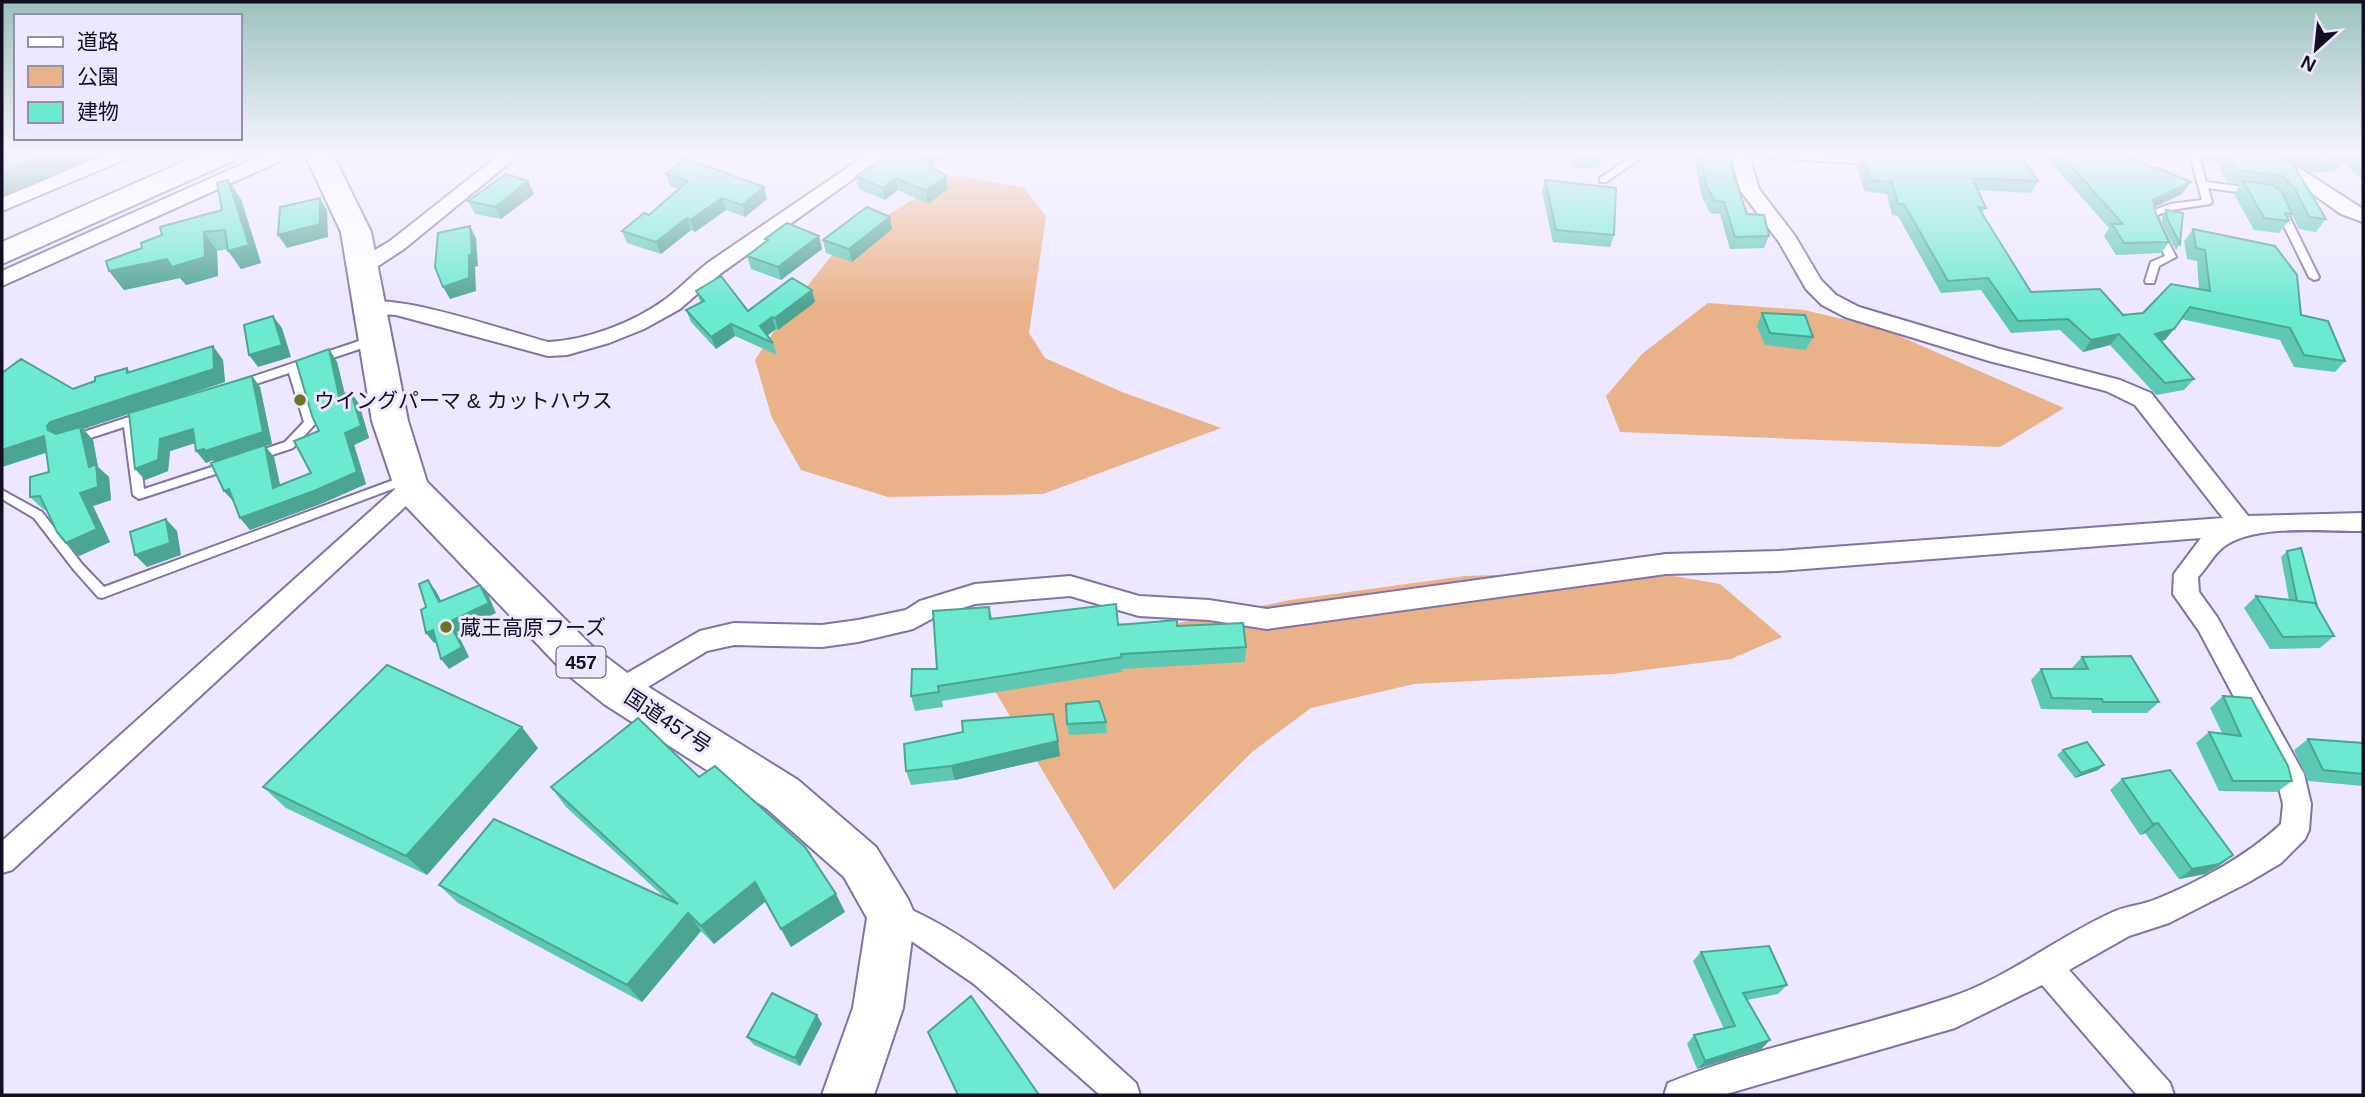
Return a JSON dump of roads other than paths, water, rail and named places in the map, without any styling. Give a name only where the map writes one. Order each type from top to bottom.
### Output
[{"type":"highway","points":[[2,234],[65,206]]},
{"type":"highway","points":[[2,254],[109,206]]},
{"type":"highway","name":"国道457号","points":[[344,206],[356,232],[390,421],[409,484],[578,659],[619,691],[782,794],[860,862],[891,915]]},
{"type":"highway","points":[[848,1095],[878,1008],[891,915]]},
{"type":"street","points":[[2,279],[164,206]]},
{"type":"street","points":[[362,267],[397,245],[446,206]]},
{"type":"street","points":[[372,324],[396,308],[548,349],[567,348],[637,324],[673,304],[713,269],[804,206]]},
{"type":"street","points":[[1762,206],[1788,240],[1813,284],[1829,300],[1863,315],[1997,356],[2112,385],[2143,399],[2242,525]]},
{"type":"street","points":[[2342,206],[2363,216]]},
{"type":"street","points":[[2,860],[409,484]]},
{"type":"street","points":[[619,691],[699,642],[734,634],[822,636],[858,631],[913,619],[929,608],[975,594],[1070,586],[1139,606],[1209,610],[1266,619],[1666,564],[1779,561],[2242,525],[2363,522]]},
{"type":"street","points":[[1680,1095],[1709,1083],[1955,1012],[2046,967],[2122,923],[2158,913],[2239,872],[2271,853],[2295,830],[2297,804],[2290,774],[2215,635],[2186,594],[2186,574],[2203,557],[2209,545],[2242,525]]},
{"type":"street","points":[[891,915],[919,928],[1004,986],[1124,1095]]},
{"type":"street","points":[[2046,967],[2158,1095]]},
{"type":"lane","points":[[2150,281],[2155,264],[2171,257],[2152,213],[2176,206]]},
{"type":"lane","points":[[2280,206],[2315,276]]},
{"type":"lane","points":[[229,388],[293,368],[372,324]]},
{"type":"lane","points":[[128,421],[139,495],[289,445],[310,423],[293,368]]},
{"type":"lane","points":[[68,441],[154,413]]},
{"type":"lane","points":[[2,494],[38,515],[102,593],[409,484]]},
{"type":"place","name":"ウイングパーマ & カットハウス","points":[[300,400]]},
{"type":"place","name":"蔵王高原フーズ","points":[[446,627]]}]
